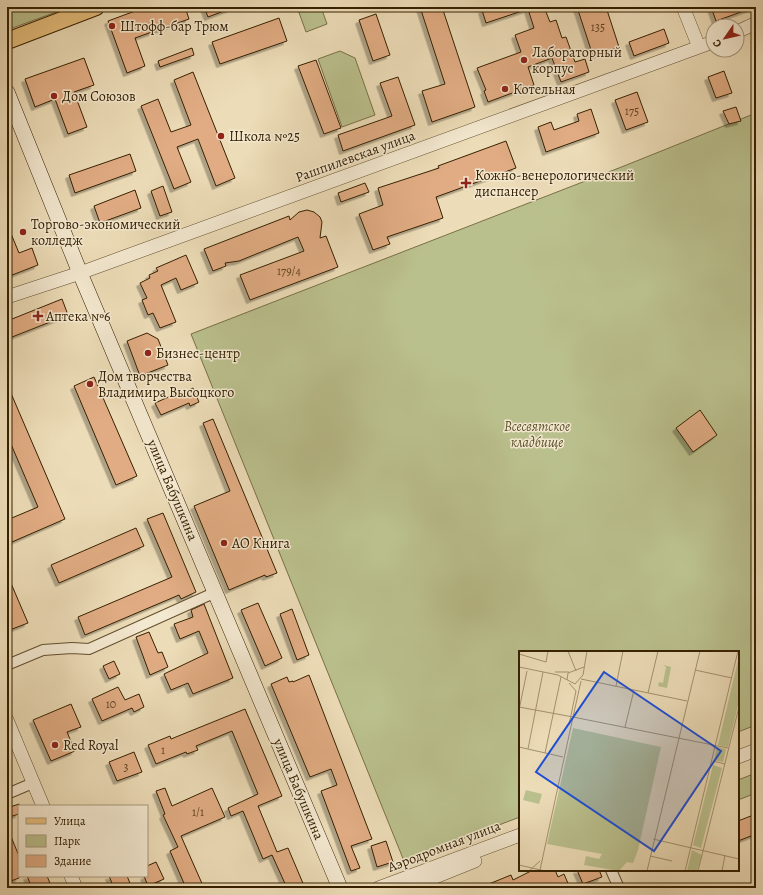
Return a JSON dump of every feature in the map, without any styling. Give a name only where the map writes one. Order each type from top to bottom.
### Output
[{"type":"main road","points":[[7,41],[85,9]]},
{"type":"main road","name":"улица Бабушкина","points":[[7,92],[80,272],[340,888]]},
{"type":"street","points":[[683,7],[699,47]]},
{"type":"street","points":[[745,28],[756,23]]},
{"type":"street","name":"Рашпилевская улица","points":[[7,297],[80,272],[705,45]]},
{"type":"street","points":[[7,665],[43,650],[72,648],[89,649],[216,592]]},
{"type":"street","points":[[7,720],[42,805]]},
{"type":"street","points":[[739,748],[756,741]]},
{"type":"street","points":[[739,757],[756,750]]},
{"type":"street","points":[[7,794],[33,783]]},
{"type":"street","name":"Аэродромная улица","points":[[378,888],[519,835]]},
{"type":"street","name":"Аэродромная улица","points":[[408,888],[519,843]]},
{"type":"street","points":[[611,871],[619,888]]},
{"type":"street","points":[[71,877],[76,888]]},
{"type":"green space","points":[[7,7],[70,7],[7,30]]},
{"type":"green space","points":[[297,7],[321,7],[327,24],[306,32]]},
{"type":"green space","points":[[340,51],[355,58],[375,115],[342,127],[318,59]]},
{"type":"green space","name":"Всесвятское кладбище","points":[[756,113],[756,725],[739,732],[739,651],[519,651],[519,817],[404,861],[191,334],[624,166]]},
{"type":"green space","points":[[756,773],[756,793],[739,800],[739,780]]},
{"type":"building","points":[[146,7],[185,7],[189,19],[135,38],[145,66],[127,73],[108,21]]},
{"type":"building","points":[[204,7],[232,7],[232,8],[208,17]]},
{"type":"building","points":[[420,7],[442,7],[475,107],[432,122],[422,91],[445,84]]},
{"type":"building","points":[[489,7],[544,7],[550,22],[556,20],[562,38],[566,37],[575,62],[585,59],[589,72],[561,82],[552,58],[528,67],[534,85],[488,102],[484,91],[486,90],[477,68],[521,52],[515,35],[534,28],[528,9],[486,23],[482,10]]},
{"type":"building","points":[[577,7],[606,7],[619,47],[593,56]]},
{"type":"building","points":[[711,7],[752,7],[724,18],[715,18]]},
{"type":"building","points":[[376,14],[390,55],[373,61],[359,20]]},
{"type":"building","points":[[279,18],[287,41],[220,64],[212,42]]},
{"type":"building","points":[[664,29],[669,43],[634,56],[629,42]]},
{"type":"building","points":[[192,48],[194,55],[160,67],[158,61]]},
{"type":"building","name":"Дом Союзов","points":[[84,58],[94,85],[74,92],[87,127],[68,134],[55,99],[35,107],[25,79]]},
{"type":"building","points":[[316,60],[341,128],[324,134],[298,66]]},
{"type":"building","points":[[724,71],[732,93],[716,98],[708,77]]},
{"type":"building","points":[[193,72],[235,178],[216,186],[198,139],[177,147],[191,182],[174,189],[141,106],[158,99],[171,132],[191,125],[174,80]]},
{"type":"building","points":[[398,77],[415,125],[343,151],[338,135],[392,116],[380,83]]},
{"type":"building","points":[[637,92],[648,122],[626,130],[615,100]]},
{"type":"building","points":[[736,107],[741,121],[729,124],[723,111]]},
{"type":"building","points":[[591,109],[599,133],[546,152],[538,127],[551,122],[554,130],[579,121],[577,114]]},
{"type":"building","points":[[506,141],[516,168],[436,197],[443,218],[387,237],[390,244],[373,250],[359,214],[383,205],[378,188],[439,168],[438,166]]},
{"type":"building","points":[[130,154],[136,171],[75,193],[69,175]]},
{"type":"building","points":[[365,183],[369,192],[341,202],[338,193]]},
{"type":"building","points":[[163,186],[172,212],[160,216],[151,191]]},
{"type":"building","points":[[135,190],[141,208],[100,223],[94,206]]},
{"type":"building","points":[[307,210],[314,212],[320,217],[322,222],[320,238],[326,236],[338,267],[250,300],[240,275],[304,251],[298,237],[239,261],[225,263],[226,266],[213,271],[204,249],[289,216],[290,220],[299,212]]},
{"type":"building","points":[[7,224],[19,253],[32,248],[38,265],[7,277]]},
{"type":"building","points":[[186,255],[198,283],[181,290],[176,278],[161,285],[176,322],[160,328],[153,313],[148,315],[142,300],[147,298],[140,283],[150,278],[149,275],[158,271],[156,268]]},
{"type":"building","points":[[62,299],[68,315],[7,339],[7,321]]},
{"type":"building","name":"Бизнес-центр","points":[[147,333],[158,339],[168,365],[140,376],[127,341]]},
{"type":"building","points":[[94,377],[137,476],[116,485],[74,386]]},
{"type":"building","points":[[7,384],[65,519],[12,542],[7,530],[7,520],[38,507],[7,435]]},
{"type":"building","points":[[193,388],[199,402],[190,406],[189,403],[161,415],[155,403]]},
{"type":"building","points":[[700,410],[717,435],[693,452],[676,428]]},
{"type":"building","points":[[213,419],[277,573],[266,577],[265,575],[229,590],[194,506],[230,491],[203,423]]},
{"type":"building","points":[[163,513],[196,592],[181,599],[179,595],[85,635],[78,617],[172,577],[147,519]]},
{"type":"building","points":[[136,528],[144,546],[59,583],[51,565]]},
{"type":"building","points":[[7,574],[28,623],[7,631]]},
{"type":"building","points":[[258,603],[282,658],[265,666],[241,610]]},
{"type":"building","points":[[204,604],[233,678],[193,694],[188,683],[171,690],[164,674],[208,653],[199,631],[180,639],[174,624],[193,617],[191,610]]},
{"type":"building","points":[[292,609],[309,655],[297,660],[280,614]]},
{"type":"building","points":[[149,632],[158,653],[162,652],[168,667],[150,675],[136,637]]},
{"type":"building","points":[[114,661],[120,674],[109,679],[103,666]]},
{"type":"building","points":[[309,675],[372,839],[351,846],[360,868],[351,871],[321,791],[337,785],[331,769],[310,777],[271,684],[287,677],[289,682],[293,682]]},
{"type":"building","points":[[118,687],[125,700],[139,694],[144,707],[134,712],[132,708],[102,721],[92,699]]},
{"type":"building","name":"Red Royal","points":[[71,704],[81,727],[67,732],[75,751],[51,761],[33,720]]},
{"type":"building","points":[[245,709],[282,796],[258,806],[277,852],[288,848],[305,888],[287,888],[272,855],[263,859],[243,811],[231,816],[228,808],[258,794],[232,731],[196,746],[198,750],[187,754],[186,752],[156,764],[148,745],[170,736],[171,739]]},
{"type":"building","points":[[134,752],[142,772],[117,781],[109,762]]},
{"type":"building","points":[[165,788],[172,806],[212,788],[225,817],[181,836],[204,888],[186,888],[170,851],[178,847],[163,815],[165,814],[156,791]]},
{"type":"building","points":[[19,804],[18,814],[9,817],[7,808]]},
{"type":"building","points":[[756,814],[756,834],[739,841],[739,821]]},
{"type":"building","points":[[7,827],[18,854],[19,878],[11,881],[7,871]]},
{"type":"building","points":[[386,841],[393,862],[377,867],[371,846]]},
{"type":"building","points":[[156,862],[164,879],[148,886],[144,877],[148,877],[148,866]]},
{"type":"building","points":[[531,871],[555,871],[558,877],[564,874],[570,888],[479,888],[511,875],[513,880]]},
{"type":"building","points":[[577,871],[599,871],[602,877],[583,884]]},
{"type":"building","points":[[27,877],[47,877],[52,888],[32,888]]},
{"type":"building","points":[[109,877],[127,877],[132,888],[114,888]]},
{"type":"place","name":"Штофф-бар Трюм","points":[[112,26]]},
{"type":"place","name":"Лабораторный корпус","points":[[524,60]]},
{"type":"place","name":"Котельная","points":[[505,89]]},
{"type":"place","name":"Дом Союзов","points":[[54,96]]},
{"type":"place","name":"Школа №25","points":[[221,136]]},
{"type":"place","name":"Кожно-венерологический диспансер","points":[[466,183]]},
{"type":"place","name":"Торгово-экономический колледж","points":[[23,232]]},
{"type":"place","name":"Аптека №6","points":[[38,316]]},
{"type":"place","name":"Бизнес-центр","points":[[148,353]]},
{"type":"place","name":"Дом творчества Владимира Высоцкого","points":[[90,384]]},
{"type":"place","name":"АО Книга","points":[[224,543]]},
{"type":"place","name":"Red Royal","points":[[55,745]]}]
